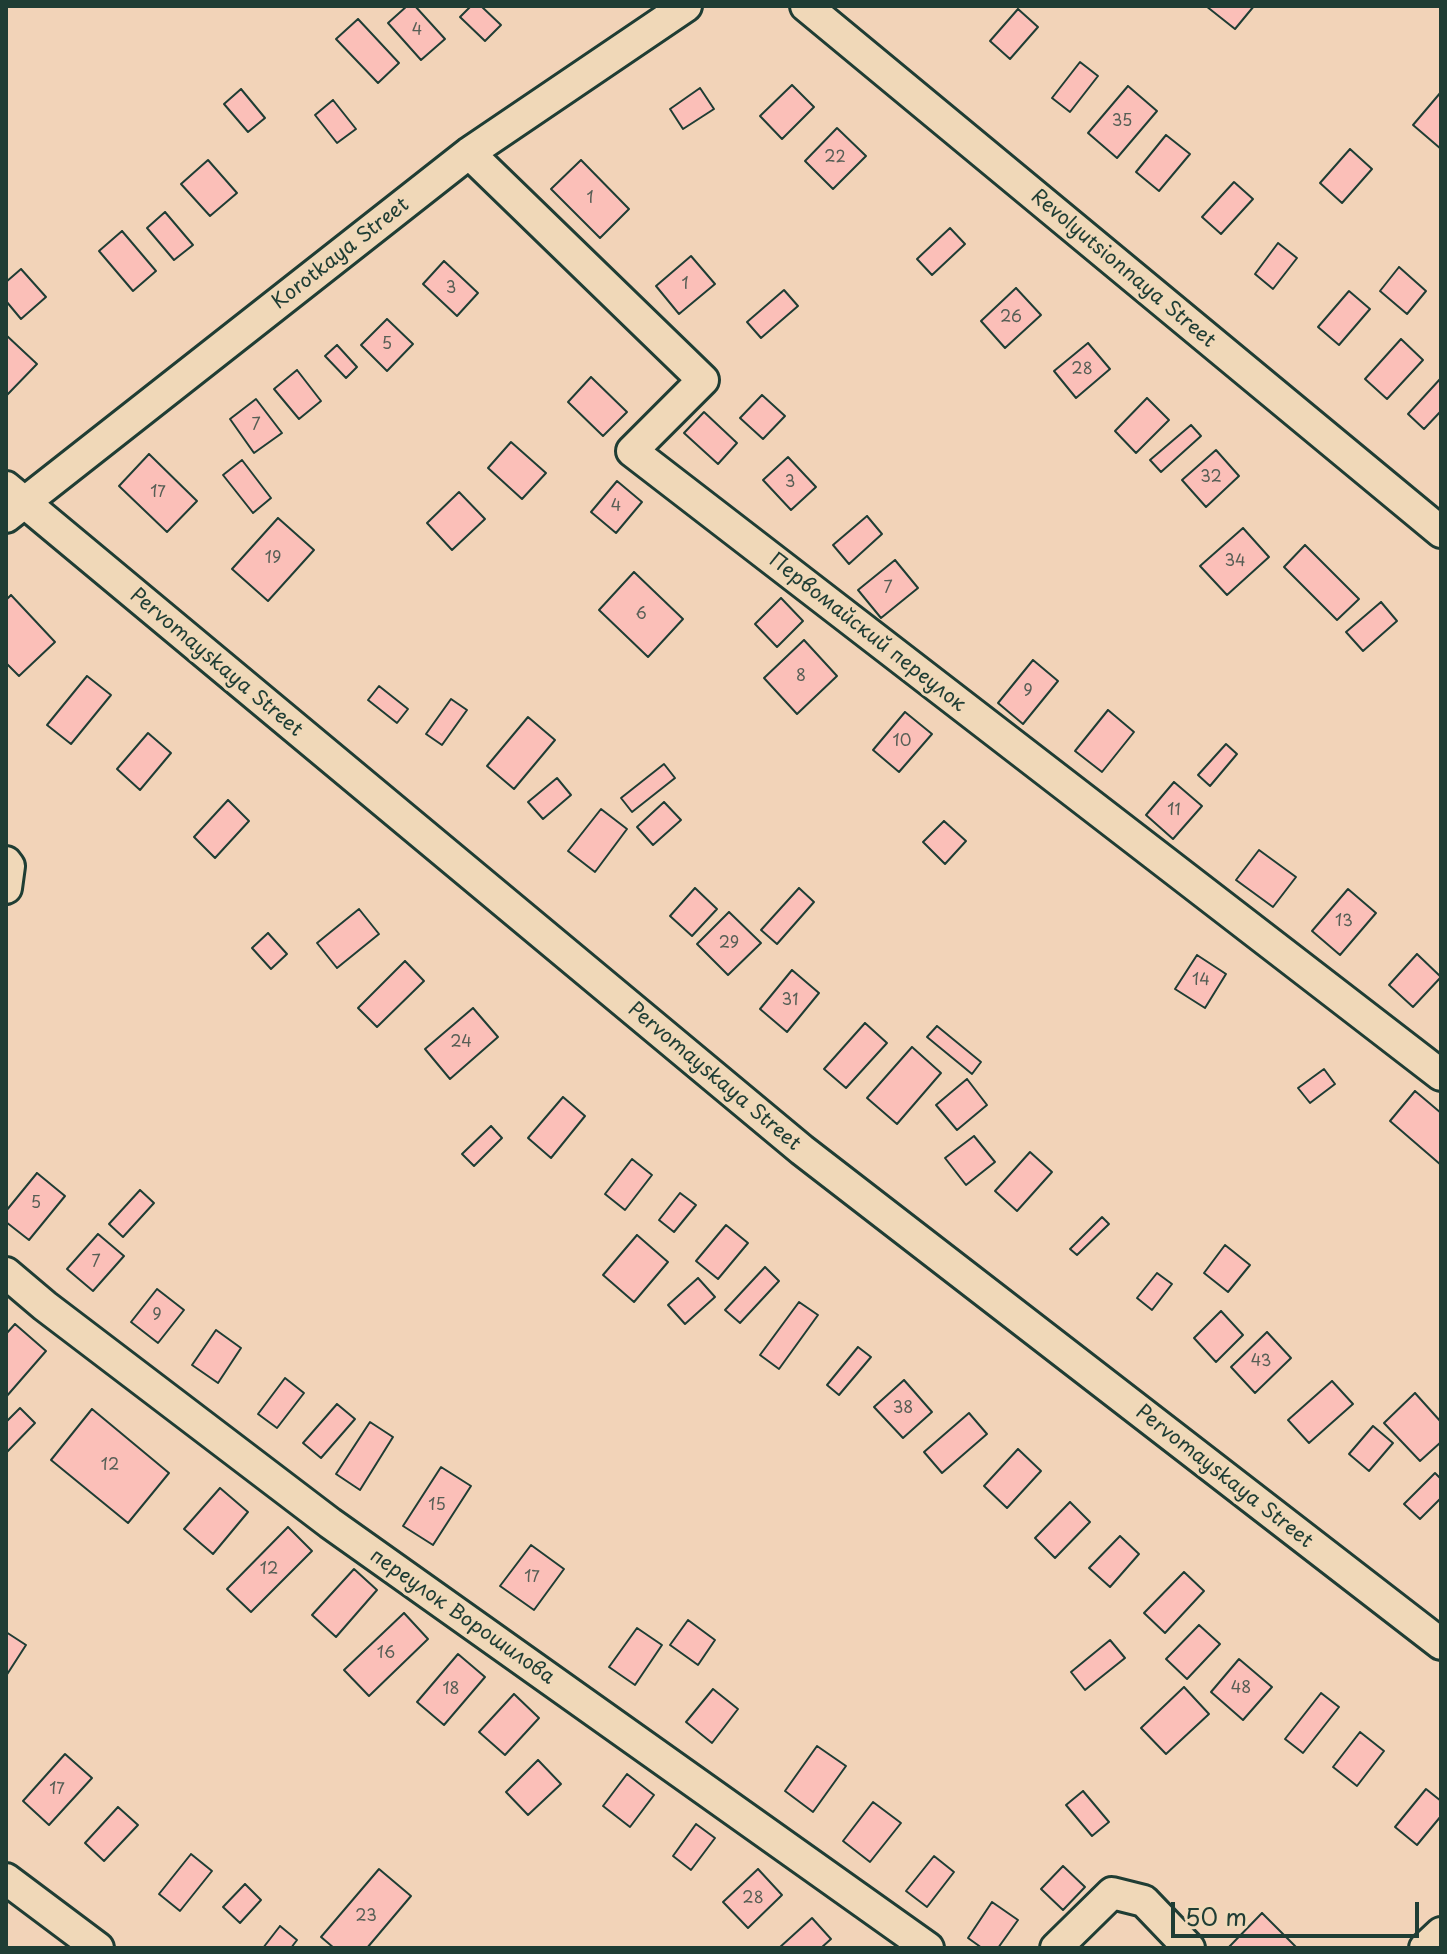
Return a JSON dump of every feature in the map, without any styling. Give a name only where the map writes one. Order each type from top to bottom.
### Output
[{"type":"street","name":"Korotkaya Street","points":[[12,502],[469,153],[686,6]]},
{"type":"street","name":"Revolyutsionnaya Street","points":[[806,6],[1441,532]]},
{"type":"street","name":"Первомайский переулок","points":[[469,153],[703,380],[632,451],[1441,1075]]},
{"type":"street","name":"Pervomayskaya Street","points":[[12,502],[802,1150],[1441,1644]]},
{"type":"street","points":[[6,862],[9,866],[6,888]]},
{"type":"street","name":"переулок Ворошилова","points":[[6,1273],[330,1523],[928,1948]]},
{"type":"street","points":[[6,1879],[98,1948]]},
{"type":"street","points":[[1056,1948],[1112,1893],[1144,1901],[1189,1948]]},
{"type":"street","points":[[1425,1948],[1441,1933]]},
{"type":"building","points":[[407,6],[415,6],[445,39],[421,60],[388,23]]},
{"type":"building","points":[[471,6],[481,6],[501,25],[485,41],[460,17]]},
{"type":"building","points":[[1206,6],[1254,6],[1235,29]]},
{"type":"building","points":[[1018,9],[1038,27],[1010,59],[990,41]]},
{"type":"building","points":[[358,19],[399,63],[378,83],[336,39]]},
{"type":"building","points":[[1080,62],[1098,76],[1070,112],[1052,98]]},
{"type":"building","points":[[792,85],[814,107],[782,139],[760,116]]},
{"type":"building","points":[[1128,86],[1157,111],[1117,158],[1088,133]]},
{"type":"building","points":[[700,88],[714,109],[683,129],[670,109]]},
{"type":"building","points":[[241,89],[265,118],[248,132],[224,104]]},
{"type":"building","points":[[1441,92],[1441,149],[1413,125]]},
{"type":"building","points":[[333,100],[356,129],[337,143],[315,115]]},
{"type":"building","points":[[837,128],[866,156],[833,189],[805,161]]},
{"type":"building","points":[[1166,135],[1190,154],[1159,191],[1136,172]]},
{"type":"building","points":[[1350,149],[1372,169],[1342,203],[1320,183]]},
{"type":"building","points":[[208,160],[237,193],[210,216],[181,184]]},
{"type":"building","points":[[581,160],[629,209],[600,238],[551,189]]},
{"type":"building","points":[[1234,182],[1253,199],[1221,234],[1202,217]]},
{"type":"building","points":[[165,212],[193,245],[174,260],[147,228]]},
{"type":"building","points":[[950,228],[965,244],[932,275],[917,259]]},
{"type":"building","points":[[122,231],[156,271],[133,291],[99,251]]},
{"type":"building","points":[[1278,243],[1297,258],[1273,289],[1255,274]]},
{"type":"building","points":[[691,256],[715,284],[679,314],[656,286]]},
{"type":"building","points":[[444,261],[478,293],[457,316],[423,284]]},
{"type":"building","points":[[1399,267],[1426,291],[1407,314],[1380,291]]},
{"type":"building","points":[[21,269],[46,297],[21,319],[6,301],[6,282]]},
{"type":"building","points":[[1016,288],[1041,315],[1005,348],[981,321]]},
{"type":"building","points":[[784,290],[798,306],[761,338],[747,322]]},
{"type":"building","points":[[1349,291],[1370,309],[1339,345],[1318,327]]},
{"type":"building","points":[[387,319],[413,344],[387,371],[361,345]]},
{"type":"building","points":[[6,335],[37,364],[7,395],[6,395]]},
{"type":"building","points":[[1401,339],[1423,360],[1387,399],[1365,379]]},
{"type":"building","points":[[1088,343],[1110,369],[1076,398],[1054,371]]},
{"type":"building","points":[[337,345],[357,367],[346,378],[325,356]]},
{"type":"building","points":[[297,370],[321,401],[299,419],[274,389]]},
{"type":"building","points":[[591,377],[627,412],[603,436],[568,402]]},
{"type":"building","points":[[1441,378],[1441,411],[1424,429],[1408,414]]},
{"type":"building","points":[[762,395],[785,416],[763,439],[740,418]]},
{"type":"building","points":[[1147,398],[1169,420],[1136,453],[1115,431]]},
{"type":"building","points":[[256,399],[282,433],[254,453],[230,419]]},
{"type":"building","points":[[704,412],[737,443],[718,464],[684,433]]},
{"type":"building","points":[[1191,425],[1201,436],[1161,472],[1150,460]]},
{"type":"building","points":[[511,442],[546,473],[522,499],[488,468]]},
{"type":"building","points":[[1216,450],[1239,476],[1206,507],[1182,480]]},
{"type":"building","points":[[149,454],[197,501],[167,532],[119,486]]},
{"type":"building","points":[[788,457],[816,487],[791,510],[763,480]]},
{"type":"building","points":[[242,460],[271,498],[253,513],[223,475]]},
{"type":"building","points":[[617,481],[642,502],[616,533],[591,512]]},
{"type":"building","points":[[459,492],[485,519],[452,550],[427,523]]},
{"type":"building","points":[[867,516],[882,534],[849,564],[833,545]]},
{"type":"building","points":[[278,518],[314,550],[268,601],[232,569]]},
{"type":"building","points":[[1243,528],[1269,557],[1227,595],[1200,566]]},
{"type":"building","points":[[1305,545],[1359,599],[1337,620],[1284,567]]},
{"type":"building","points":[[895,560],[918,588],[881,618],[858,590]]},
{"type":"building","points":[[634,572],[683,619],[648,657],[599,610]]},
{"type":"building","points":[[11,595],[55,642],[19,676],[6,663],[6,600]]},
{"type":"building","points":[[781,598],[803,621],[777,647],[755,624]]},
{"type":"building","points":[[1381,602],[1397,621],[1363,651],[1346,632]]},
{"type":"building","points":[[804,640],[837,676],[797,714],[764,678]]},
{"type":"building","points":[[1033,660],[1058,681],[1023,724],[998,703]]},
{"type":"building","points":[[87,676],[111,695],[71,744],[47,725]]},
{"type":"building","points":[[379,686],[408,709],[397,723],[368,700]]},
{"type":"building","points":[[451,699],[467,710],[442,745],[426,734]]},
{"type":"building","points":[[1108,710],[1134,732],[1102,772],[1075,751]]},
{"type":"building","points":[[905,712],[932,734],[899,772],[873,750]]},
{"type":"building","points":[[528,717],[555,740],[514,789],[487,766]]},
{"type":"building","points":[[148,733],[171,753],[140,790],[117,769]]},
{"type":"building","points":[[1226,744],[1237,754],[1210,786],[1198,775]]},
{"type":"building","points":[[664,764],[675,778],[632,812],[621,798]]},
{"type":"building","points":[[557,778],[571,795],[543,819],[528,802]]},
{"type":"building","points":[[1174,782],[1202,806],[1173,839],[1146,815]]},
{"type":"building","points":[[228,800],[249,821],[215,858],[194,837]]},
{"type":"building","points":[[664,802],[681,820],[653,845],[637,827]]},
{"type":"building","points":[[601,809],[627,829],[595,872],[568,851]]},
{"type":"building","points":[[944,821],[966,841],[945,864],[923,842]]},
{"type":"building","points":[[1259,850],[1296,877],[1273,907],[1236,880]]},
{"type":"building","points":[[695,888],[717,909],[692,936],[670,916]]},
{"type":"building","points":[[799,888],[814,902],[777,944],[761,930]]},
{"type":"building","points":[[1348,889],[1376,913],[1340,955],[1312,931]]},
{"type":"building","points":[[359,909],[379,934],[337,968],[317,943]]},
{"type":"building","points":[[729,912],[761,943],[728,975],[697,944]]},
{"type":"building","points":[[268,933],[287,954],[271,969],[252,948]]},
{"type":"building","points":[[1417,954],[1441,977],[1413,1007],[1389,985]]},
{"type":"building","points":[[1197,955],[1226,974],[1205,1008],[1175,989]]},
{"type":"building","points":[[405,961],[424,981],[377,1027],[358,1008]]},
{"type":"building","points":[[792,970],[819,993],[787,1032],[760,1009]]},
{"type":"building","points":[[473,1008],[498,1037],[450,1079],[425,1049]]},
{"type":"building","points":[[865,1023],[887,1043],[846,1088],[824,1069]]},
{"type":"building","points":[[937,1026],[981,1062],[972,1074],[927,1037]]},
{"type":"building","points":[[912,1047],[941,1073],[897,1124],[867,1098]]},
{"type":"building","points":[[1324,1069],[1335,1084],[1310,1103],[1298,1088]]},
{"type":"building","points":[[967,1079],[987,1105],[957,1130],[936,1105]]},
{"type":"building","points":[[1415,1091],[1441,1113],[1441,1165],[1390,1121]]},
{"type":"building","points":[[563,1097],[585,1116],[551,1158],[528,1138]]},
{"type":"building","points":[[491,1126],[502,1138],[474,1166],[462,1154]]},
{"type":"building","points":[[974,1136],[995,1162],[966,1185],[945,1158]]},
{"type":"building","points":[[1030,1152],[1052,1172],[1017,1211],[995,1191]]},
{"type":"building","points":[[632,1159],[652,1175],[625,1210],[605,1194]]},
{"type":"building","points":[[37,1173],[65,1196],[29,1240],[6,1222],[6,1211]]},
{"type":"building","points":[[140,1190],[154,1203],[123,1237],[109,1224]]},
{"type":"building","points":[[680,1193],[696,1205],[674,1232],[659,1220]]},
{"type":"building","points":[[1102,1217],[1109,1224],[1077,1255],[1070,1249]]},
{"type":"building","points":[[726,1225],[748,1243],[718,1279],[696,1261]]},
{"type":"building","points":[[98,1234],[124,1256],[93,1291],[67,1269]]},
{"type":"building","points":[[637,1235],[668,1262],[634,1302],[603,1275]]},
{"type":"building","points":[[1225,1245],[1250,1265],[1228,1292],[1204,1273]]},
{"type":"building","points":[[765,1267],[779,1281],[740,1323],[725,1310]]},
{"type":"building","points":[[1157,1273],[1172,1284],[1152,1310],[1137,1298]]},
{"type":"building","points":[[698,1278],[715,1297],[685,1324],[668,1305]]},
{"type":"building","points":[[157,1289],[184,1310],[158,1343],[131,1322]]},
{"type":"building","points":[[799,1302],[818,1315],[779,1369],[760,1355]]},
{"type":"building","points":[[1221,1311],[1243,1335],[1216,1362],[1194,1338]]},
{"type":"building","points":[[15,1324],[46,1351],[6,1397],[6,1334]]},
{"type":"building","points":[[216,1330],[241,1348],[218,1383],[192,1365]]},
{"type":"building","points":[[1267,1332],[1291,1358],[1255,1393],[1231,1367]]},
{"type":"building","points":[[858,1347],[871,1357],[839,1395],[827,1385]]},
{"type":"building","points":[[285,1378],[304,1393],[277,1428],[258,1414]]},
{"type":"building","points":[[904,1380],[932,1412],[903,1438],[874,1407]]},
{"type":"building","points":[[1332,1381],[1353,1404],[1309,1443],[1288,1420]]},
{"type":"building","points":[[1415,1393],[1441,1422],[1441,1442],[1420,1461],[1384,1423]]},
{"type":"building","points":[[337,1404],[355,1419],[321,1458],[303,1443]]},
{"type":"building","points":[[20,1408],[35,1423],[6,1453],[6,1422]]},
{"type":"building","points":[[92,1409],[169,1473],[128,1523],[51,1460]]},
{"type":"building","points":[[969,1413],[987,1434],[942,1473],[924,1452]]},
{"type":"building","points":[[370,1422],[393,1437],[360,1490],[336,1474]]},
{"type":"building","points":[[1373,1426],[1393,1443],[1369,1471],[1349,1454]]},
{"type":"building","points":[[1018,1449],[1041,1471],[1007,1508],[984,1486]]},
{"type":"building","points":[[441,1467],[471,1486],[433,1545],[403,1526]]},
{"type":"building","points":[[1435,1473],[1441,1479],[1441,1498],[1420,1519],[1404,1504]]},
{"type":"building","points":[[220,1488],[248,1512],[213,1554],[184,1529]]},
{"type":"building","points":[[1070,1502],[1090,1522],[1055,1558],[1035,1538]]},
{"type":"building","points":[[288,1527],[312,1551],[251,1612],[227,1589]]},
{"type":"building","points":[[1120,1536],[1139,1554],[1110,1587],[1089,1568]]},
{"type":"building","points":[[531,1545],[564,1569],[534,1610],[500,1586]]},
{"type":"building","points":[[354,1569],[377,1590],[336,1637],[312,1615]]},
{"type":"building","points":[[1184,1572],[1204,1591],[1165,1633],[1144,1613]]},
{"type":"building","points":[[404,1613],[428,1639],[369,1696],[344,1670]]},
{"type":"building","points":[[688,1620],[715,1640],[698,1665],[670,1645]]},
{"type":"building","points":[[1199,1625],[1220,1644],[1187,1679],[1166,1659]]},
{"type":"building","points":[[637,1628],[662,1645],[635,1685],[609,1667]]},
{"type":"building","points":[[6,1632],[26,1645],[6,1676]]},
{"type":"building","points":[[1110,1640],[1125,1658],[1085,1690],[1071,1672]]},
{"type":"building","points":[[458,1654],[485,1677],[444,1725],[417,1702]]},
{"type":"building","points":[[1239,1659],[1272,1687],[1243,1720],[1211,1692]]},
{"type":"building","points":[[1184,1687],[1209,1714],[1166,1754],[1141,1728]]},
{"type":"building","points":[[713,1689],[738,1709],[712,1743],[686,1722]]},
{"type":"building","points":[[1321,1693],[1339,1707],[1303,1753],[1285,1739]]},
{"type":"building","points":[[514,1694],[539,1718],[505,1755],[479,1732]]},
{"type":"building","points":[[1360,1732],[1384,1751],[1357,1786],[1333,1767]]},
{"type":"building","points":[[817,1746],[846,1766],[813,1812],[785,1791]]},
{"type":"building","points":[[65,1754],[92,1778],[49,1825],[23,1801]]},
{"type":"building","points":[[538,1760],[561,1784],[528,1815],[506,1792]]},
{"type":"building","points":[[627,1774],[654,1795],[630,1827],[603,1806]]},
{"type":"building","points":[[1426,1789],[1441,1801],[1441,1816],[1417,1845],[1395,1827]]},
{"type":"building","points":[[1083,1791],[1109,1822],[1092,1836],[1066,1805]]},
{"type":"building","points":[[873,1802],[901,1823],[870,1862],[843,1841]]},
{"type":"building","points":[[118,1807],[138,1825],[104,1861],[85,1843]]},
{"type":"building","points":[[696,1824],[715,1838],[691,1870],[673,1856]]},
{"type":"building","points":[[191,1854],[212,1871],[180,1911],[159,1894]]},
{"type":"building","points":[[934,1856],[954,1872],[927,1907],[906,1891]]},
{"type":"building","points":[[1063,1866],[1085,1887],[1063,1910],[1041,1889]]},
{"type":"building","points":[[379,1869],[411,1896],[367,1948],[334,1948],[321,1937]]},
{"type":"building","points":[[758,1869],[782,1895],[748,1928],[723,1902]]},
{"type":"building","points":[[245,1884],[261,1900],[240,1923],[223,1907]]},
{"type":"building","points":[[992,1902],[1018,1920],[998,1948],[982,1948],[968,1938]]},
{"type":"building","points":[[1262,1913],[1297,1948],[1228,1948]]},
{"type":"building","points":[[812,1918],[831,1939],[821,1948],[779,1948]]},
{"type":"building","points":[[280,1926],[297,1940],[291,1948],[263,1948]]}]
